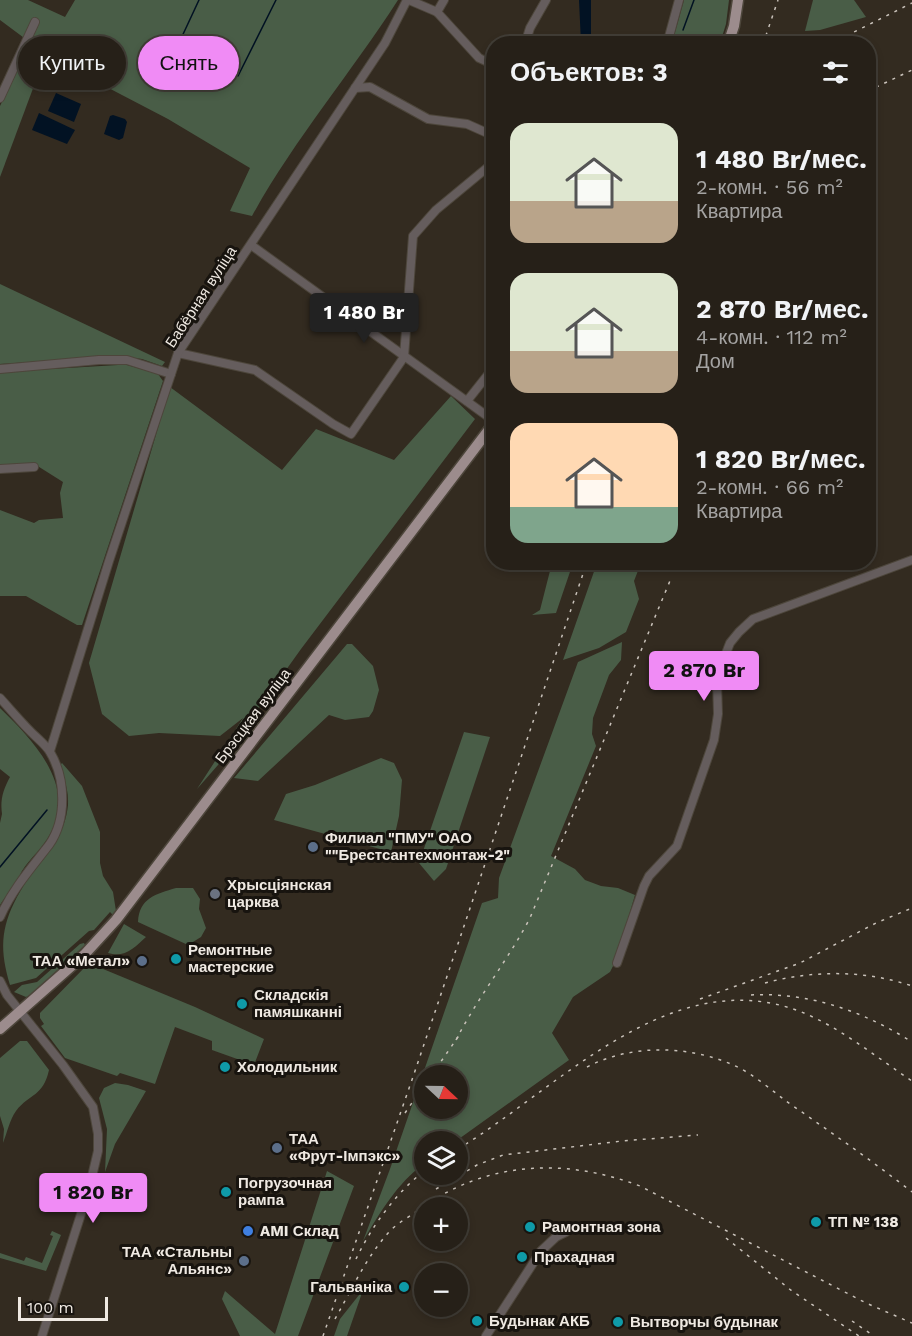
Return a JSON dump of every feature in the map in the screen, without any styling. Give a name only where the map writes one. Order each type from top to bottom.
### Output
[{"type":"main road","points":[[731,36],[738,0]]},
{"type":"main road","name":"Брэсцкая вуліца","points":[[0,1029],[84,954],[116,920],[486,433]]},
{"type":"street","points":[[250,245],[385,43],[408,0],[437,12],[479,58],[486,61]]},
{"type":"street","points":[[437,12],[444,0]]},
{"type":"street","points":[[528,36],[546,0]]},
{"type":"street","points":[[669,36],[679,0]]},
{"type":"street","points":[[0,98],[35,22]]},
{"type":"street","points":[[355,88],[370,87],[428,118],[467,123],[486,132]]},
{"type":"street","points":[[178,352],[255,370],[351,434],[404,357],[412,236],[436,210],[486,169]]},
{"type":"street","name":"Бабёрная вуліца","points":[[50,751],[109,561],[178,352],[250,245],[486,416]]},
{"type":"street","points":[[0,369],[99,360],[127,360],[171,375]]},
{"type":"street","points":[[467,401],[486,377]]},
{"type":"street","points":[[0,468],[34,467]]},
{"type":"street","points":[[617,963],[649,876],[677,846],[714,740],[718,714],[717,684],[730,643],[753,620],[912,560]]},
{"type":"street","points":[[0,698],[50,751],[58,769],[62,794],[62,813],[56,831],[22,878],[0,917]]},
{"type":"street","points":[[0,981],[7,995],[93,1107],[98,1134],[95,1167],[89,1189],[42,1336]]},
{"type":"street","points":[[486,1336],[546,1244],[567,1232]]},
{"type":"green space","points":[[0,0],[28,0],[65,17],[75,0],[398,0],[286,160],[252,216],[230,211],[250,168],[168,119],[112,90],[126,90],[126,36],[21,36],[0,20]]},
{"type":"green space","points":[[684,0],[729,0],[722,36],[674,36]]},
{"type":"green space","points":[[813,0],[854,0],[866,17],[820,30],[805,31]]},
{"type":"green space","points":[[18,69],[18,90],[32,90],[0,177],[0,106]]},
{"type":"green space","points":[[0,284],[165,362],[162,366],[142,359],[120,356],[0,364]]},
{"type":"green space","points":[[127,365],[158,374],[163,381],[82,625],[77,625],[26,596],[0,596],[0,510],[34,523],[39,520],[63,518],[60,493],[63,482],[36,465],[0,466],[0,372]]},
{"type":"green space","points":[[170,387],[282,470],[316,429],[394,460],[451,396],[475,419],[301,649],[218,765],[197,789],[243,718],[220,736],[159,733],[129,736],[102,714],[89,663]]},
{"type":"green space","points":[[550,570],[571,570],[556,613],[532,615],[540,610]]},
{"type":"green space","points":[[595,570],[638,570],[634,581],[639,599],[626,632],[599,648],[563,660]]},
{"type":"green space","points":[[622,642],[621,660],[609,675],[593,718],[592,734],[596,746],[551,856],[575,869],[585,880],[601,886],[618,888],[635,895],[615,962],[610,972],[573,997],[552,1033],[569,1060],[468,1132],[414,1131],[414,1172],[397,1189],[363,1241],[414,1100],[414,1119],[468,1119],[468,1065],[426,1065],[482,903],[498,898],[499,878],[578,662]]},
{"type":"green space","points":[[347,644],[352,644],[373,666],[379,690],[369,717],[345,720],[329,715],[258,781],[234,778]]},
{"type":"green space","points":[[0,708],[25,734],[48,765],[55,781],[58,798],[57,816],[50,834],[25,866],[17,882],[0,905],[1,804],[10,777],[0,769]]},
{"type":"green space","points":[[464,732],[490,737],[446,869],[434,881],[419,863]]},
{"type":"green space","points":[[381,758],[394,763],[402,780],[399,816],[391,852],[274,820],[286,794],[315,785]]},
{"type":"green space","points":[[62,763],[82,786],[100,832],[100,863],[103,876],[113,892],[116,911],[113,915],[110,912],[94,930],[89,931],[36,978],[10,985],[3,951],[7,919],[28,879],[60,834],[68,805],[66,785],[60,765]]},
{"type":"green space","points":[[176,888],[193,888],[200,899],[199,909],[206,928],[201,937],[188,945],[138,922],[145,902],[155,895]]},
{"type":"green space","points":[[124,924],[146,937],[124,953],[108,953]]},
{"type":"green space","points":[[84,943],[85,945],[30,995],[26,997],[14,992],[22,985],[37,982]]},
{"type":"green space","points":[[91,964],[195,1007],[264,1039],[254,1065],[212,1050],[212,1041],[175,1027],[155,1084],[120,1073],[117,1076],[65,1058],[41,1026],[44,1024],[40,1013],[86,966]]},
{"type":"green space","points":[[20,1041],[27,1041],[49,1070],[40,1090],[21,1105],[14,1114],[3,1143],[4,1129],[0,1116],[0,1058]]},
{"type":"green space","points":[[115,1083],[146,1091],[115,1144],[105,1172],[107,1129],[99,1098],[104,1088]]},
{"type":"green space","points":[[327,1171],[354,1186],[298,1336],[240,1336],[222,1299],[225,1291],[275,1334]]},
{"type":"green space","points":[[52,1231],[61,1235],[46,1271],[0,1258],[0,1253],[24,1261],[26,1257],[42,1263],[53,1236],[50,1235]]},
{"type":"green space","points":[[363,1290],[347,1336],[334,1336],[340,1319]]},
{"type":"water","points":[[579,0],[591,0],[591,36],[581,36]]},
{"type":"water","points":[[56,93],[81,104],[74,122],[48,111]]},
{"type":"water","points":[[39,113],[75,130],[67,144],[32,130]]},
{"type":"water","points":[[113,115],[127,122],[123,138],[119,140],[104,134],[110,116]]},
{"type":"waterway","points":[[182,36],[199,0]]},
{"type":"waterway","points":[[239,74],[276,0]]},
{"type":"waterway","points":[[683,30],[694,0]]},
{"type":"waterway","points":[[0,867],[47,810]]},
{"type":"railway","points":[[766,36],[778,0]]},
{"type":"railway","points":[[846,36],[912,3]]},
{"type":"railway","points":[[876,87],[912,70]]},
{"type":"railway","points":[[323,1336],[584,570]]},
{"type":"railway","points":[[456,1040],[530,918],[672,576]]},
{"type":"railway","points":[[700,999],[800,963],[876,923],[912,908]]},
{"type":"railway","points":[[765,983],[802,976],[839,974],[876,977],[912,986]]},
{"type":"railway","points":[[751,995],[815,1000],[874,1021],[912,1042]]},
{"type":"railway","points":[[468,1142],[618,1039],[661,1017],[705,1004],[751,1001],[799,1011],[829,1025],[912,1081]]},
{"type":"railway","points":[[439,1065],[460,1034]]},
{"type":"railway","points":[[587,1067],[604,1059],[641,1051],[679,1051],[716,1058],[747,1072],[912,1192]]},
{"type":"railway","points":[[405,1113],[414,1100]]},
{"type":"railway","points":[[436,1189],[477,1165],[503,1155],[698,1135]]},
{"type":"railway","points":[[335,1319],[375,1250],[391,1230],[401,1222],[443,1194],[470,1182],[497,1173],[554,1168],[611,1177],[640,1186],[866,1303],[912,1323]]},
{"type":"railway","points":[[356,1259],[385,1211],[414,1179]]},
{"type":"railway","points":[[726,1238],[792,1291],[859,1336]]},
{"type":"railway","points":[[852,1321],[874,1336]]},
{"type":"place","name":"Филиал \"ПМУ\" ОАО \"\"Брестсантехмонтаж-2\"","points":[[313,847]]},
{"type":"place","name":"Хрысціянская царква","points":[[215,894]]},
{"type":"place","name":"Ремонтные мастерские","points":[[176,959]]},
{"type":"place","name":"ТАА «Метал»","points":[[142,961]]},
{"type":"place","name":"Складскія памяшканні","points":[[242,1004]]},
{"type":"place","name":"Холодильник","points":[[225,1067]]},
{"type":"place","name":"ТАА «Фрут-Імпэкс»","points":[[277,1148]]},
{"type":"place","name":"Погрузочная рампа","points":[[226,1192]]},
{"type":"place","name":"ТП № 138","points":[[816,1222]]},
{"type":"place","name":"Рамонтная зона","points":[[530,1227]]},
{"type":"place","name":"AMI Склад","points":[[248,1231]]},
{"type":"place","name":"Прахадная","points":[[522,1257]]},
{"type":"place","name":"ТАА «Стальны Альянс»","points":[[244,1261]]},
{"type":"place","name":"Гальваніка","points":[[404,1287]]},
{"type":"place","name":"Будынак АКБ","points":[[477,1321]]},
{"type":"place","name":"Вытворчы будынак","points":[[618,1322]]}]
